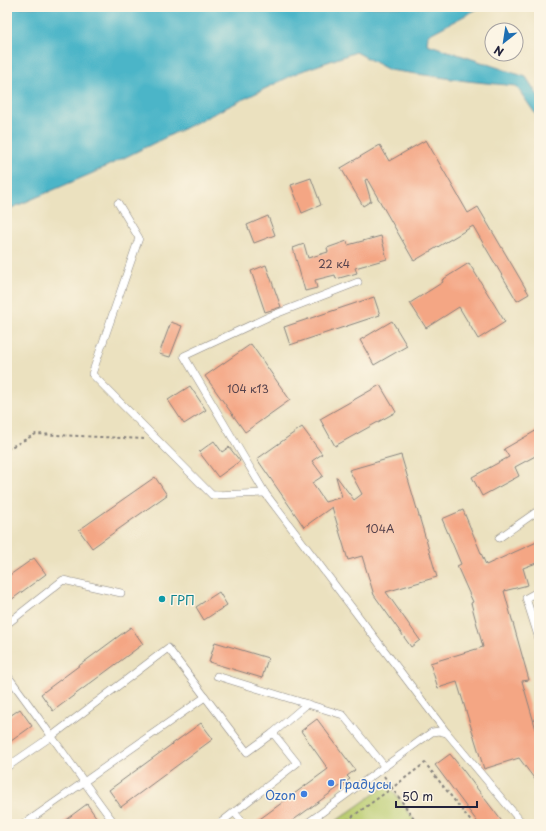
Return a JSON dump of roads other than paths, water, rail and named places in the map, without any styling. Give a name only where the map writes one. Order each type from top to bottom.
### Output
[{"type":"lane","points":[[118,203],[139,238],[92,374],[212,495],[265,493]]},
{"type":"lane","points":[[358,282],[268,316],[184,356],[265,493],[447,733],[522,824]]},
{"type":"lane","points":[[499,538],[539,510]]},
{"type":"lane","points":[[7,624],[63,580],[121,593]]},
{"type":"lane","points":[[539,591],[526,598],[539,639]]},
{"type":"lane","points":[[7,767],[52,736],[168,648],[247,752],[273,733],[306,704]]},
{"type":"lane","points":[[7,675],[52,736],[83,782],[115,824]]},
{"type":"lane","points":[[217,676],[343,715],[383,768]]},
{"type":"lane","points":[[24,824],[205,697]]},
{"type":"lane","points":[[306,824],[432,732],[439,731],[447,733]]},
{"type":"lane","points":[[219,824],[296,763],[273,733]]},
{"type":"lane","points":[[234,812],[244,824]]},
{"type":"water","points":[[7,7],[481,7],[428,35],[427,44],[526,77],[539,97],[539,119],[516,86],[389,70],[356,52],[299,72],[95,172],[7,210]]},
{"type":"place","name":"ГРП","points":[[162,599]]},
{"type":"place","name":"Градусы","points":[[331,783]]},
{"type":"place","name":"Ozon","points":[[304,794]]}]
